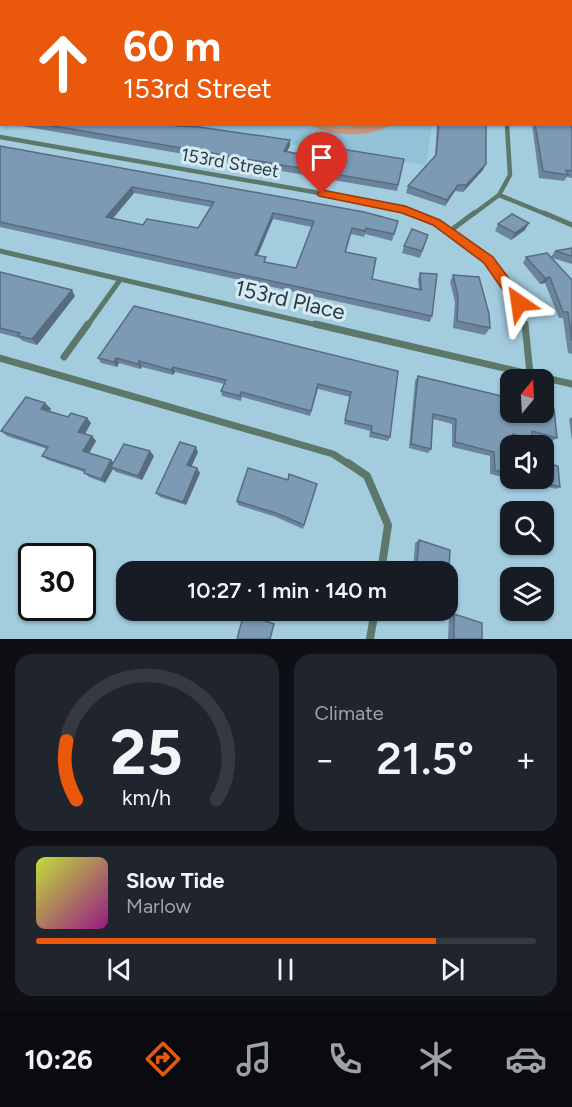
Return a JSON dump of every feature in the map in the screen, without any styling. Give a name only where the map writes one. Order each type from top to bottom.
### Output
[{"type":"street","points":[[450,231],[499,195],[510,175],[507,126]]},
{"type":"street","name":"153rd Street","points":[[0,137],[377,203],[420,215],[450,231],[489,260],[519,303],[528,336],[530,369]]},
{"type":"street","points":[[499,195],[572,225]]},
{"type":"street","name":"153rd Place","points":[[0,251],[508,369]]},
{"type":"street","points":[[64,357],[120,280]]},
{"type":"street","points":[[0,358],[333,454],[367,476],[388,525],[383,561]]},
{"type":"street","name":"153rd Place","points":[[554,380],[572,384]]},
{"type":"street","points":[[370,639],[373,621]]},
{"type":"shaded area","points":[[172,126],[432,126],[426,165]]},
{"type":"shaded area","points":[[311,126],[389,126],[361,134],[339,134]]},
{"type":"building","points":[[54,126],[199,127],[290,140],[284,151],[318,157],[323,146],[404,159],[398,185]]},
{"type":"building","points":[[439,126],[486,126],[486,164],[466,185],[458,185],[447,200],[408,186],[436,155]]},
{"type":"building","points":[[535,126],[572,126],[572,171],[566,170],[568,175],[543,171]]},
{"type":"building","points":[[0,146],[364,212],[398,221],[394,234],[366,228],[365,231],[352,228],[345,252],[376,258],[372,279],[421,290],[420,273],[437,274],[432,316],[0,222]],"holes":[[[132,187],[214,202],[198,228],[147,219],[143,225],[106,217]],[[273,213],[314,221],[296,268],[264,262],[266,257],[255,255]]]},
{"type":"building","points":[[512,214],[529,223],[515,233],[498,224]]},
{"type":"building","points":[[412,229],[428,235],[422,251],[404,246]]},
{"type":"building","points":[[572,248],[572,256],[555,251]]},
{"type":"building","points":[[547,253],[572,280],[572,341],[568,312],[563,312],[550,277],[545,278],[526,257]]},
{"type":"building","points":[[0,272],[72,290],[32,339],[0,328]]},
{"type":"building","points":[[453,275],[479,277],[489,314],[490,328],[457,321],[458,296]]},
{"type":"building","points":[[134,306],[398,371],[390,437],[371,432],[372,426],[345,420],[351,392],[318,384],[311,411],[241,392],[240,396],[221,391],[226,380],[173,367],[171,370],[139,361],[138,364],[116,358],[114,362],[98,358]]},
{"type":"building","points":[[418,376],[500,396],[500,423],[554,423],[554,409],[557,438],[554,435],[532,431],[532,435],[500,435],[500,471],[495,470],[494,452],[455,442],[456,419],[433,414],[431,449],[411,444]]},
{"type":"building","points":[[26,397],[45,403],[41,409],[68,417],[71,413],[87,418],[78,432],[92,436],[83,451],[111,460],[101,479],[84,473],[85,470],[42,456],[48,447],[1,431]]},
{"type":"building","points":[[180,442],[196,447],[187,465],[197,468],[183,502],[156,493]]},
{"type":"building","points":[[124,444],[150,451],[138,476],[111,467]]},
{"type":"building","points":[[554,465],[558,466],[560,487],[554,485]]},
{"type":"building","points":[[248,468],[288,480],[289,474],[317,484],[304,525],[276,513],[237,501]]},
{"type":"building","points":[[419,540],[450,550],[449,561],[417,561]]},
{"type":"building","points":[[458,615],[482,623],[482,639],[454,639],[454,621],[458,621]]},
{"type":"building","points":[[242,621],[266,621],[274,624],[270,639],[237,639]]},
{"type":"route","points":[[322,194],[405,210],[436,223],[489,260],[504,278],[519,303]]}]
